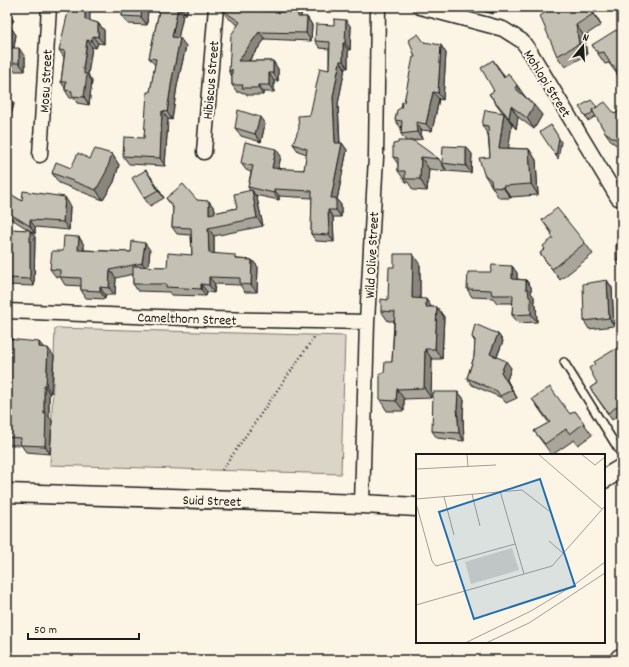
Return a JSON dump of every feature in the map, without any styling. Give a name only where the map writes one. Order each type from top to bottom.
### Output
[{"type":"street","name":"Mosu Street","points":[[40,155],[49,7]]},
{"type":"street","name":"Hibiscus Street","points":[[204,152],[216,7]]},
{"type":"street","name":"Wild Olive Street","points":[[362,504],[367,322],[376,157],[378,7]]},
{"type":"street","name":"Mohlopi Street","points":[[420,7],[503,29],[522,41],[531,53],[618,198]]},
{"type":"street","name":"Camelthorn Street","points":[[7,311],[210,319],[367,322]]},
{"type":"street","points":[[605,478],[622,468]]},
{"type":"street","name":"Suid Street","points":[[7,494],[362,504],[416,507]]},
{"type":"lane","points":[[564,362],[622,455]]},
{"type":"path","points":[[222,470],[315,336]]},
{"type":"shaded area","points":[[55,328],[345,336],[341,474],[50,465]]},
{"type":"building","points":[[68,7],[85,7],[85,19],[98,23],[98,37],[93,36],[91,41],[87,40],[83,69],[84,74],[87,74],[84,97],[72,96],[72,91],[65,90],[66,82],[61,82],[65,51],[59,50]]},
{"type":"building","points":[[123,7],[142,7],[141,17],[122,16]]},
{"type":"building","points":[[160,7],[178,7],[172,37],[180,38],[167,112],[162,111],[160,158],[123,156],[124,137],[144,138],[147,92],[150,92],[156,59],[149,58]]},
{"type":"building","points":[[234,7],[249,7],[247,10],[283,12],[283,7],[295,7],[295,13],[298,13],[298,17],[307,17],[306,33],[259,32],[238,61],[273,61],[273,73],[269,73],[269,85],[258,85],[258,88],[242,88],[243,85],[232,85],[232,69],[229,72],[231,35],[240,22],[222,10],[232,10]]},
{"type":"building","points":[[543,7],[589,7],[593,14],[576,25],[579,44],[557,56],[540,16],[546,12]]},
{"type":"building","points":[[334,19],[346,20],[345,43],[343,43],[343,61],[340,61],[333,97],[335,143],[342,143],[331,198],[336,198],[336,210],[328,210],[329,235],[311,234],[312,191],[274,189],[274,193],[248,187],[253,166],[241,163],[245,142],[276,149],[272,168],[304,170],[307,149],[293,144],[299,128],[298,116],[310,115],[320,68],[329,70],[330,42],[315,41],[316,24],[334,25]]},
{"type":"building","points":[[7,25],[10,26],[7,42]]},
{"type":"building","points":[[622,29],[622,80],[614,66],[612,67],[604,52],[598,53],[592,45],[616,30],[618,32]]},
{"type":"building","points":[[418,34],[424,42],[441,45],[438,93],[433,92],[426,124],[416,122],[417,132],[401,134],[402,121],[395,120],[397,110],[401,108],[402,102],[404,102],[413,57],[415,57],[409,40]]},
{"type":"building","points":[[7,48],[19,48],[19,63],[7,63]]},
{"type":"building","points":[[493,60],[504,78],[508,73],[517,85],[515,88],[534,105],[527,118],[511,106],[509,118],[489,94],[494,91],[481,68]]},
{"type":"building","points":[[591,100],[597,107],[586,117],[579,107]]},
{"type":"building","points":[[605,102],[615,114],[622,108],[622,138],[620,135],[615,139],[605,132],[592,110]]},
{"type":"building","points":[[238,110],[260,117],[255,134],[235,128]]},
{"type":"building","points":[[485,110],[504,113],[499,148],[529,149],[531,184],[503,186],[503,188],[492,187],[491,180],[484,174],[479,158],[490,157],[488,126],[482,125]]},
{"type":"building","points":[[551,125],[559,138],[556,156],[540,132]]},
{"type":"building","points":[[398,141],[414,141],[439,159],[421,157],[420,179],[405,179],[405,171],[398,171],[398,158],[393,157],[393,144],[398,143]]},
{"type":"building","points":[[443,146],[466,147],[466,166],[442,163]]},
{"type":"building","points":[[95,149],[112,154],[106,172],[96,190],[52,173],[56,162],[71,168],[78,153],[90,159]]},
{"type":"building","points":[[146,170],[158,190],[144,198],[132,178]]},
{"type":"building","points":[[183,184],[197,200],[209,201],[209,214],[237,208],[234,194],[252,190],[257,218],[208,228],[209,253],[235,255],[235,259],[252,260],[251,285],[240,284],[240,278],[209,277],[209,285],[201,284],[201,289],[166,287],[166,284],[133,284],[133,266],[167,267],[168,253],[192,255],[191,228],[172,227],[173,207],[166,198]]},
{"type":"building","points":[[23,191],[65,197],[63,222],[30,220],[30,226],[7,212],[7,192],[22,201]]},
{"type":"building","points":[[557,208],[585,243],[552,269],[540,253],[545,249],[543,246],[553,238],[551,235],[552,233],[542,220]]},
{"type":"building","points":[[7,229],[30,230],[30,279],[7,278]]},
{"type":"building","points":[[64,236],[79,237],[78,250],[131,252],[132,241],[145,243],[142,263],[110,270],[109,288],[100,287],[100,291],[81,290],[81,278],[60,277],[60,270],[50,269],[52,251],[63,251]]},
{"type":"building","points":[[616,245],[622,245],[622,261],[616,261]]},
{"type":"building","points":[[394,254],[413,254],[412,298],[426,299],[426,307],[437,307],[435,349],[425,349],[424,388],[397,389],[396,401],[380,400],[380,373],[384,373],[385,362],[392,362],[395,312],[381,311],[381,299],[388,300],[389,267],[394,267]]},
{"type":"building","points":[[492,265],[512,266],[512,279],[526,280],[526,289],[528,289],[529,297],[531,298],[531,314],[512,315],[513,295],[492,295],[491,290],[467,289],[468,272],[491,272]]},
{"type":"building","points":[[607,280],[609,318],[584,321],[583,284]]},
{"type":"building","points":[[475,324],[498,334],[490,354],[506,361],[501,372],[512,390],[500,396],[497,391],[467,378],[474,357],[475,340],[472,337]]},
{"type":"building","points":[[7,339],[39,342],[39,347],[48,348],[46,385],[44,385],[44,413],[46,413],[45,446],[20,445],[21,438],[7,437]]},
{"type":"building","points":[[622,345],[622,403],[608,413],[590,388],[597,383],[589,368],[595,364],[594,362]]},
{"type":"building","points":[[550,387],[570,414],[575,411],[584,423],[570,434],[566,429],[545,444],[534,431],[550,422],[532,399]]},
{"type":"building","points":[[433,392],[458,392],[457,408],[459,433],[432,431]]}]
